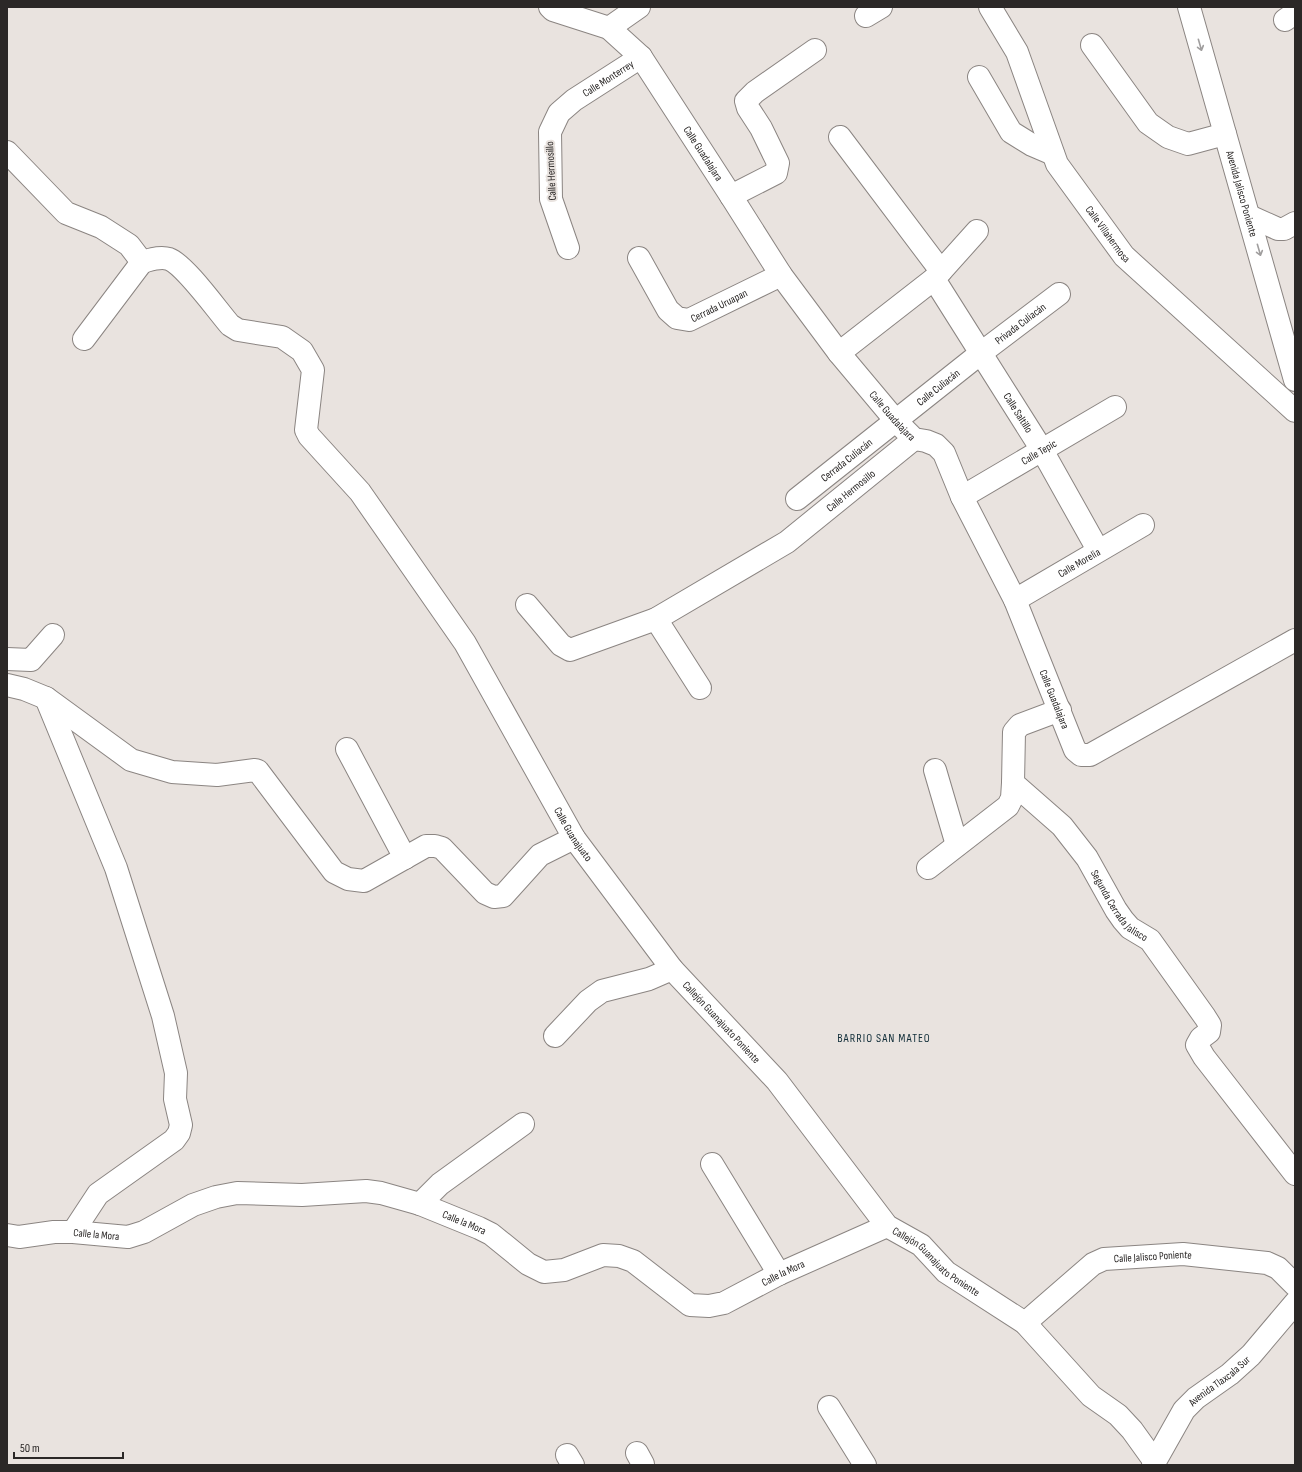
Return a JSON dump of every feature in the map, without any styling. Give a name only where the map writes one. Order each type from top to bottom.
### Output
[{"type":"street","name":"Calle Guadalajara","points":[[550,7],[553,10],[609,28],[642,57],[781,275],[839,353],[896,421],[914,439],[926,441],[936,445],[944,453],[962,497],[1015,600],[1076,750],[1081,755],[1090,755],[1295,640]]},
{"type":"street","points":[[609,28],[639,7]]},
{"type":"street","name":"Calle Villahermosa","points":[[990,7],[1016,52],[1057,164],[1124,256],[1295,411]]},
{"type":"street","name":"Avenida Jalisco Poniente","points":[[1190,7],[1295,380]]},
{"type":"street","points":[[1092,45],[1148,123],[1168,137],[1188,144],[1225,134]]},
{"type":"street","points":[[731,196],[776,174],[778,164],[761,128],[748,108],[746,101],[755,92],[815,50]]},
{"type":"street","name":"Calle Monterrey","points":[[574,100],[642,57]]},
{"type":"street","points":[[979,77],[1011,132],[1032,145],[1053,154]]},
{"type":"street","name":"Calle Hermosillo","points":[[568,248],[551,200],[550,132],[559,113],[574,100]]},
{"type":"street","name":"Calle Saltillo","points":[[840,137],[937,275],[981,353],[1042,450],[1098,550]]},
{"type":"street","points":[[7,152],[66,212],[101,227],[129,245],[142,262],[84,339]]},
{"type":"street","points":[[1249,216],[1278,229],[1284,229],[1295,223]]},
{"type":"street","points":[[839,353],[937,275],[977,231]]},
{"type":"street","name":"Calle Guanajuato","points":[[142,262],[158,258],[168,259],[180,266],[230,325],[238,330],[282,337],[302,351],[312,370],[306,430],[309,436],[360,492],[465,642],[574,838],[672,969]]},
{"type":"street","name":"Cerrada Uruapan","points":[[638,258],[668,310],[677,318],[689,320],[781,275]]},
{"type":"street","name":"Privada Culiacán","points":[[981,353],[1059,294]]},
{"type":"street","name":"Calle Culiacán","points":[[896,421],[981,353]]},
{"type":"street","name":"Calle Tepic","points":[[962,497],[1115,407]]},
{"type":"street","name":"Cerrada Culiacán","points":[[797,499],[896,421]]},
{"type":"street","name":"Calle Hermosillo","points":[[527,605],[561,645],[570,650],[656,619],[787,542],[914,439]]},
{"type":"street","name":"Calle Morelia","points":[[1015,600],[1143,525]]},
{"type":"street","points":[[656,619],[700,688]]},
{"type":"street","points":[[7,659],[31,660],[53,635]]},
{"type":"street","points":[[7,685],[24,689],[46,698],[131,760],[172,772],[218,775],[255,770],[334,872],[348,879],[364,881],[426,846],[435,846],[442,848],[485,893],[494,897],[503,896],[540,855],[574,838]]},
{"type":"street","points":[[46,698],[77,770],[121,883],[163,1016],[176,1073],[175,1099],[181,1125],[179,1133],[174,1140],[98,1194],[72,1232]]},
{"type":"street","points":[[928,868],[1008,806],[1012,798],[1014,732],[1020,725],[1060,710]]},
{"type":"street","points":[[347,749],[405,858]]},
{"type":"street","points":[[935,770],[957,845]]},
{"type":"street","name":"Segunda Cerrada Jalisco","points":[[1013,783],[1062,826],[1087,858],[1123,920],[1130,928],[1150,940],[1210,1025],[1209,1032],[1201,1038],[1197,1044],[1200,1051],[1295,1174]]},
{"type":"street","points":[[555,1036],[588,1001],[602,991],[649,979],[672,969]]},
{"type":"street","name":"Callejón Guanajuato Poniente","points":[[672,969],[777,1081],[887,1226],[921,1245],[946,1272],[1025,1323],[1091,1396],[1118,1415],[1132,1430],[1154,1464]]},
{"type":"street","points":[[420,1204],[440,1184],[523,1124]]},
{"type":"street","points":[[712,1164],[779,1274]]},
{"type":"street","name":"Calle la Mora","points":[[7,1235],[19,1237],[54,1232],[72,1232],[128,1237],[144,1232],[193,1205],[216,1197],[237,1193],[302,1195],[366,1191],[381,1193],[420,1204],[479,1228],[492,1234],[528,1264],[544,1272],[564,1270],[603,1255],[619,1256],[633,1261],[690,1305],[709,1306],[724,1302],[779,1274],[887,1226]]},
{"type":"street","name":"Calle Jalisco Poniente","points":[[1025,1323],[1093,1264],[1104,1259],[1183,1254],[1267,1263],[1278,1268],[1295,1285]]},
{"type":"street","name":"Avenida Tlaxcala Sur","points":[[1154,1464],[1184,1410],[1196,1398],[1230,1374],[1251,1355],[1295,1303]]},
{"type":"street","points":[[829,1407],[865,1465]]},
{"type":"district","name":"BARRIO SAN MATEO","points":[[884,1038]]}]
